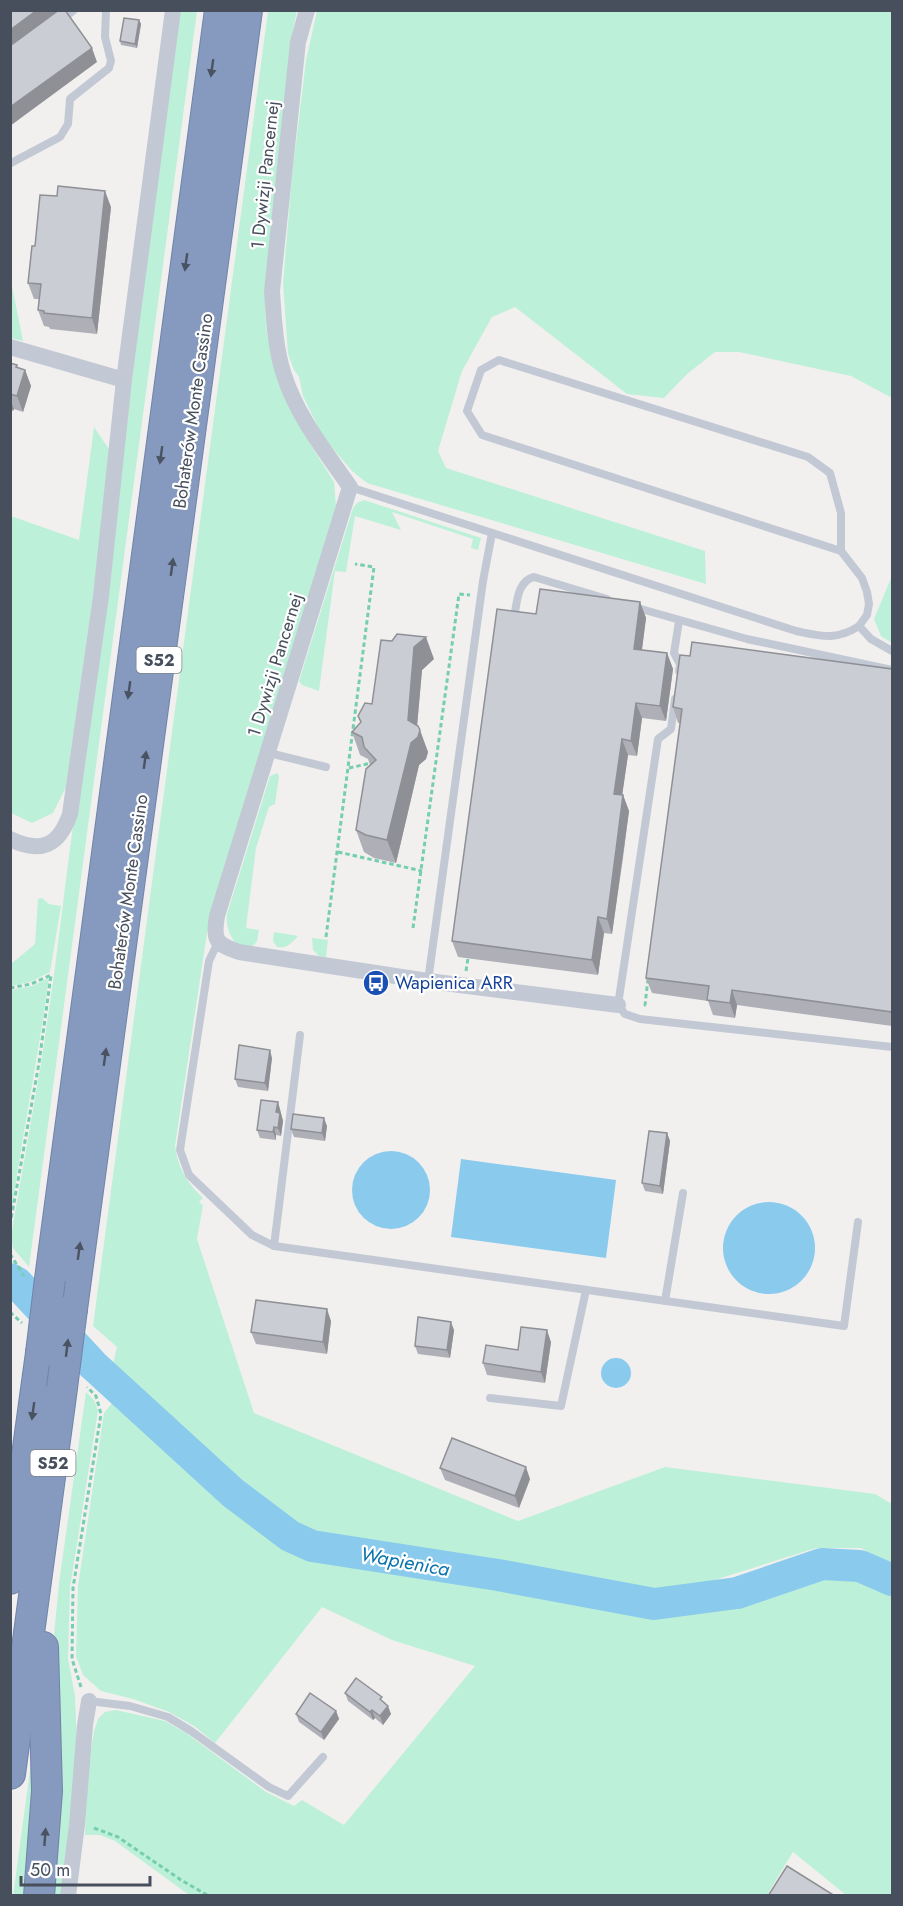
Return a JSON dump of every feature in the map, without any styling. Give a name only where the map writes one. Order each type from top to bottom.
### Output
[{"type":"highway","name":"Bohaterów Monte Cassino","points":[[10,1579],[41,1353],[37,1277],[220,10]]},
{"type":"highway","name":"Bohaterów Monte Cassino","points":[[10,1774],[247,10]]},
{"type":"highway","points":[[10,1533],[23,1481]]},
{"type":"highway","points":[[39,1896],[47,1791],[42,1538]]},
{"type":"street","points":[[10,839],[37,847],[53,842],[64,831],[69,814],[101,596],[124,380],[173,10]]},
{"type":"street","name":"1 Dywizji Pancernej","points":[[218,942],[215,930],[217,916],[350,487],[306,424],[294,401],[284,374],[274,322],[272,291],[297,54],[307,10]]},
{"type":"street","points":[[10,347],[124,380]]},
{"type":"street","points":[[218,942],[238,952],[428,981],[618,1005]]},
{"type":"street","points":[[68,1896],[78,1825],[85,1725],[89,1701]]},
{"type":"lane","points":[[56,24],[74,10]]},
{"type":"lane","points":[[11,163],[60,137],[68,124],[70,99],[109,68],[111,61],[105,37],[106,10]]},
{"type":"lane","points":[[350,487],[796,631],[820,636],[847,634],[859,626],[867,615],[869,604],[862,578],[841,551],[482,435],[467,411],[481,370],[499,360],[808,458],[830,473],[842,513],[841,551]]},
{"type":"lane","points":[[428,981],[484,572],[492,533]]},
{"type":"lane","points":[[514,618],[521,586],[528,578],[534,577],[612,601]]},
{"type":"lane","points":[[623,604],[747,639],[892,670]]},
{"type":"lane","points":[[679,621],[674,653],[680,664],[671,729],[658,739],[618,1005],[625,1014],[640,1019],[892,1047]]},
{"type":"lane","points":[[859,626],[871,639],[892,651]]},
{"type":"lane","points":[[269,753],[326,767]]},
{"type":"lane","points":[[218,942],[208,961],[180,1150],[189,1175],[252,1235],[274,1246],[844,1326],[858,1222]]},
{"type":"lane","points":[[274,1246],[300,1035]]},
{"type":"lane","points":[[665,1300],[683,1193]]},
{"type":"lane","points":[[490,1398],[561,1406],[586,1290]]},
{"type":"lane","points":[[89,1701],[130,1706],[168,1717],[269,1787],[288,1796],[323,1757]]},
{"type":"path","points":[[326,936],[374,567],[355,564]]},
{"type":"path","points":[[413,928],[459,594]]},
{"type":"path","points":[[348,768],[371,763]]},
{"type":"path","points":[[338,852],[422,871]]},
{"type":"path","points":[[10,988],[31,984],[51,975],[39,1063],[10,1225]]},
{"type":"path","points":[[10,1254],[37,1277]]},
{"type":"path","points":[[89,1701],[82,1690],[72,1659],[73,1588],[101,1414],[96,1396]]},
{"type":"path","points":[[78,1825],[118,1837],[181,1880],[209,1896]]},
{"type":"green space","points":[[179,11],[197,11],[29,1267],[13,1248],[11,1236],[41,1064],[106,597]]},
{"type":"green space","points":[[268,11],[297,11],[291,39],[265,308],[267,334],[273,363],[304,434],[334,482],[336,506],[224,869],[207,933],[175,1146],[184,1175],[203,1198],[199,1202],[203,1205],[197,1239],[254,1413],[518,1521],[665,1467],[875,1494],[892,1504],[892,1565],[861,1548],[816,1548],[702,1584],[651,1589],[498,1561],[320,1537],[284,1518],[253,1495],[112,1368],[117,1347],[93,1326]]},
{"type":"green space","points":[[317,11],[892,11],[892,398],[851,376],[739,352],[715,352],[687,374],[664,398],[627,394],[515,307],[492,317],[462,371],[438,451],[446,468],[705,551],[706,584],[367,483],[352,471],[323,437],[303,396],[299,377],[288,354],[283,283],[292,176],[306,60]]},
{"type":"green space","points":[[11,281],[23,341],[11,338]]},
{"type":"green space","points":[[94,427],[113,455],[66,787],[53,813],[32,823],[11,813],[11,516],[79,540]]},
{"type":"green space","points":[[364,500],[481,538],[478,550],[471,548],[473,539],[392,512],[401,530],[355,516],[346,572],[335,571],[319,691],[302,685],[299,681],[353,508]]},
{"type":"green space","points":[[892,576],[892,643],[881,636],[874,619]]},
{"type":"green space","points":[[277,773],[279,776],[275,804],[269,807],[256,848],[246,928],[259,930],[257,941],[254,945],[241,946],[229,933],[227,914],[270,776]]},
{"type":"green space","points":[[42,898],[49,904],[61,906],[50,972],[30,982],[11,986],[11,964],[35,944],[38,899]]},
{"type":"green space","points":[[274,932],[298,936],[286,946],[277,947],[273,941]]},
{"type":"green space","points":[[312,938],[328,940],[326,957],[319,956],[313,950]]},
{"type":"green space","points":[[49,978],[11,1216],[11,990],[32,986]]},
{"type":"green space","points":[[86,1392],[94,1400],[98,1411],[70,1588],[68,1658],[75,1696],[77,1746],[63,1895],[54,1895],[57,1866],[53,1865],[53,1646],[59,1583]]},
{"type":"green space","points":[[112,1403],[123,1407],[274,1542],[312,1556],[640,1615],[681,1615],[729,1605],[767,1591],[810,1580],[851,1578],[892,1591],[892,1895],[846,1895],[793,1852],[767,1895],[189,1895],[115,1841],[100,1835],[85,1835],[88,1770],[94,1731],[98,1719],[105,1712],[116,1710],[165,1721],[186,1733],[266,1792],[294,1806],[302,1800],[344,1825],[475,1666],[392,1640],[322,1607],[215,1743],[194,1726],[169,1712],[101,1691],[83,1675],[76,1656],[78,1586],[104,1413]]},
{"type":"green space","points":[[34,1741],[37,1742],[24,1895],[13,1896]]},
{"type":"water","points":[[391,1151],[406,1154],[419,1162],[427,1175],[430,1190],[427,1205],[419,1218],[406,1226],[391,1229],[376,1226],[363,1218],[355,1205],[352,1190],[355,1175],[363,1162],[376,1154]]},
{"type":"water","points":[[461,1159],[616,1180],[606,1258],[451,1237]]},
{"type":"water","points":[[760,1202],[778,1202],[795,1209],[808,1222],[815,1239],[815,1257],[808,1274],[795,1287],[778,1294],[760,1294],[743,1287],[730,1274],[723,1257],[723,1239],[730,1222],[743,1209]]},
{"type":"water","points":[[616,1358],[627,1362],[631,1373],[627,1384],[616,1388],[605,1384],[601,1373],[605,1362]]},
{"type":"building","points":[[10,10],[37,10],[10,30]]},
{"type":"building","points":[[59,10],[65,10],[92,48],[10,107],[10,46]]},
{"type":"building","points":[[124,18],[139,20],[135,44],[120,41]]},
{"type":"building","points":[[58,186],[105,191],[92,318],[44,313],[38,310],[41,284],[28,283],[32,246],[35,246],[40,195],[57,196]]},
{"type":"building","points":[[10,363],[25,370],[17,396],[10,394]]},
{"type":"building","points":[[540,589],[640,602],[634,649],[667,653],[660,706],[636,703],[631,741],[622,739],[614,794],[623,795],[607,919],[598,917],[592,960],[452,941],[497,609],[536,614]]},
{"type":"building","points":[[397,634],[426,637],[414,647],[408,720],[420,730],[418,737],[411,743],[387,840],[356,830],[366,769],[376,760],[364,747],[362,737],[352,732],[361,722],[358,716],[365,703],[372,704],[381,640],[392,641]]},
{"type":"building","points":[[692,642],[892,669],[892,1012],[732,990],[730,1003],[707,1000],[709,986],[646,978],[682,709],[673,707],[680,655],[690,656]]},
{"type":"building","points":[[239,1045],[270,1050],[265,1083],[235,1079]]},
{"type":"building","points":[[261,1100],[278,1102],[276,1112],[280,1113],[278,1128],[274,1127],[273,1132],[257,1130]]},
{"type":"building","points":[[293,1114],[324,1118],[322,1133],[291,1129]]},
{"type":"building","points":[[649,1131],[667,1133],[660,1186],[642,1183]]},
{"type":"building","points":[[256,1300],[327,1309],[323,1342],[251,1332]]},
{"type":"building","points":[[418,1317],[451,1322],[447,1350],[415,1346]]},
{"type":"building","points":[[521,1327],[547,1330],[541,1372],[483,1363],[486,1345],[518,1350]]},
{"type":"building","points":[[452,1438],[526,1467],[515,1496],[440,1468]]},
{"type":"building","points":[[356,1678],[382,1697],[380,1699],[388,1706],[380,1716],[372,1710],[370,1712],[345,1693]]},
{"type":"building","points":[[310,1693],[336,1711],[321,1732],[296,1714]]},
{"type":"building","points":[[787,1866],[835,1896],[768,1896]]},
{"type":"waterway","name":"Wapienica","points":[[10,1279],[17,1283],[93,1365],[233,1493],[290,1536],[312,1546],[498,1575],[654,1604],[737,1593],[822,1564],[860,1566],[892,1580]]},
{"type":"place","name":"Wapienica ARR","points":[[376,983]]}]
